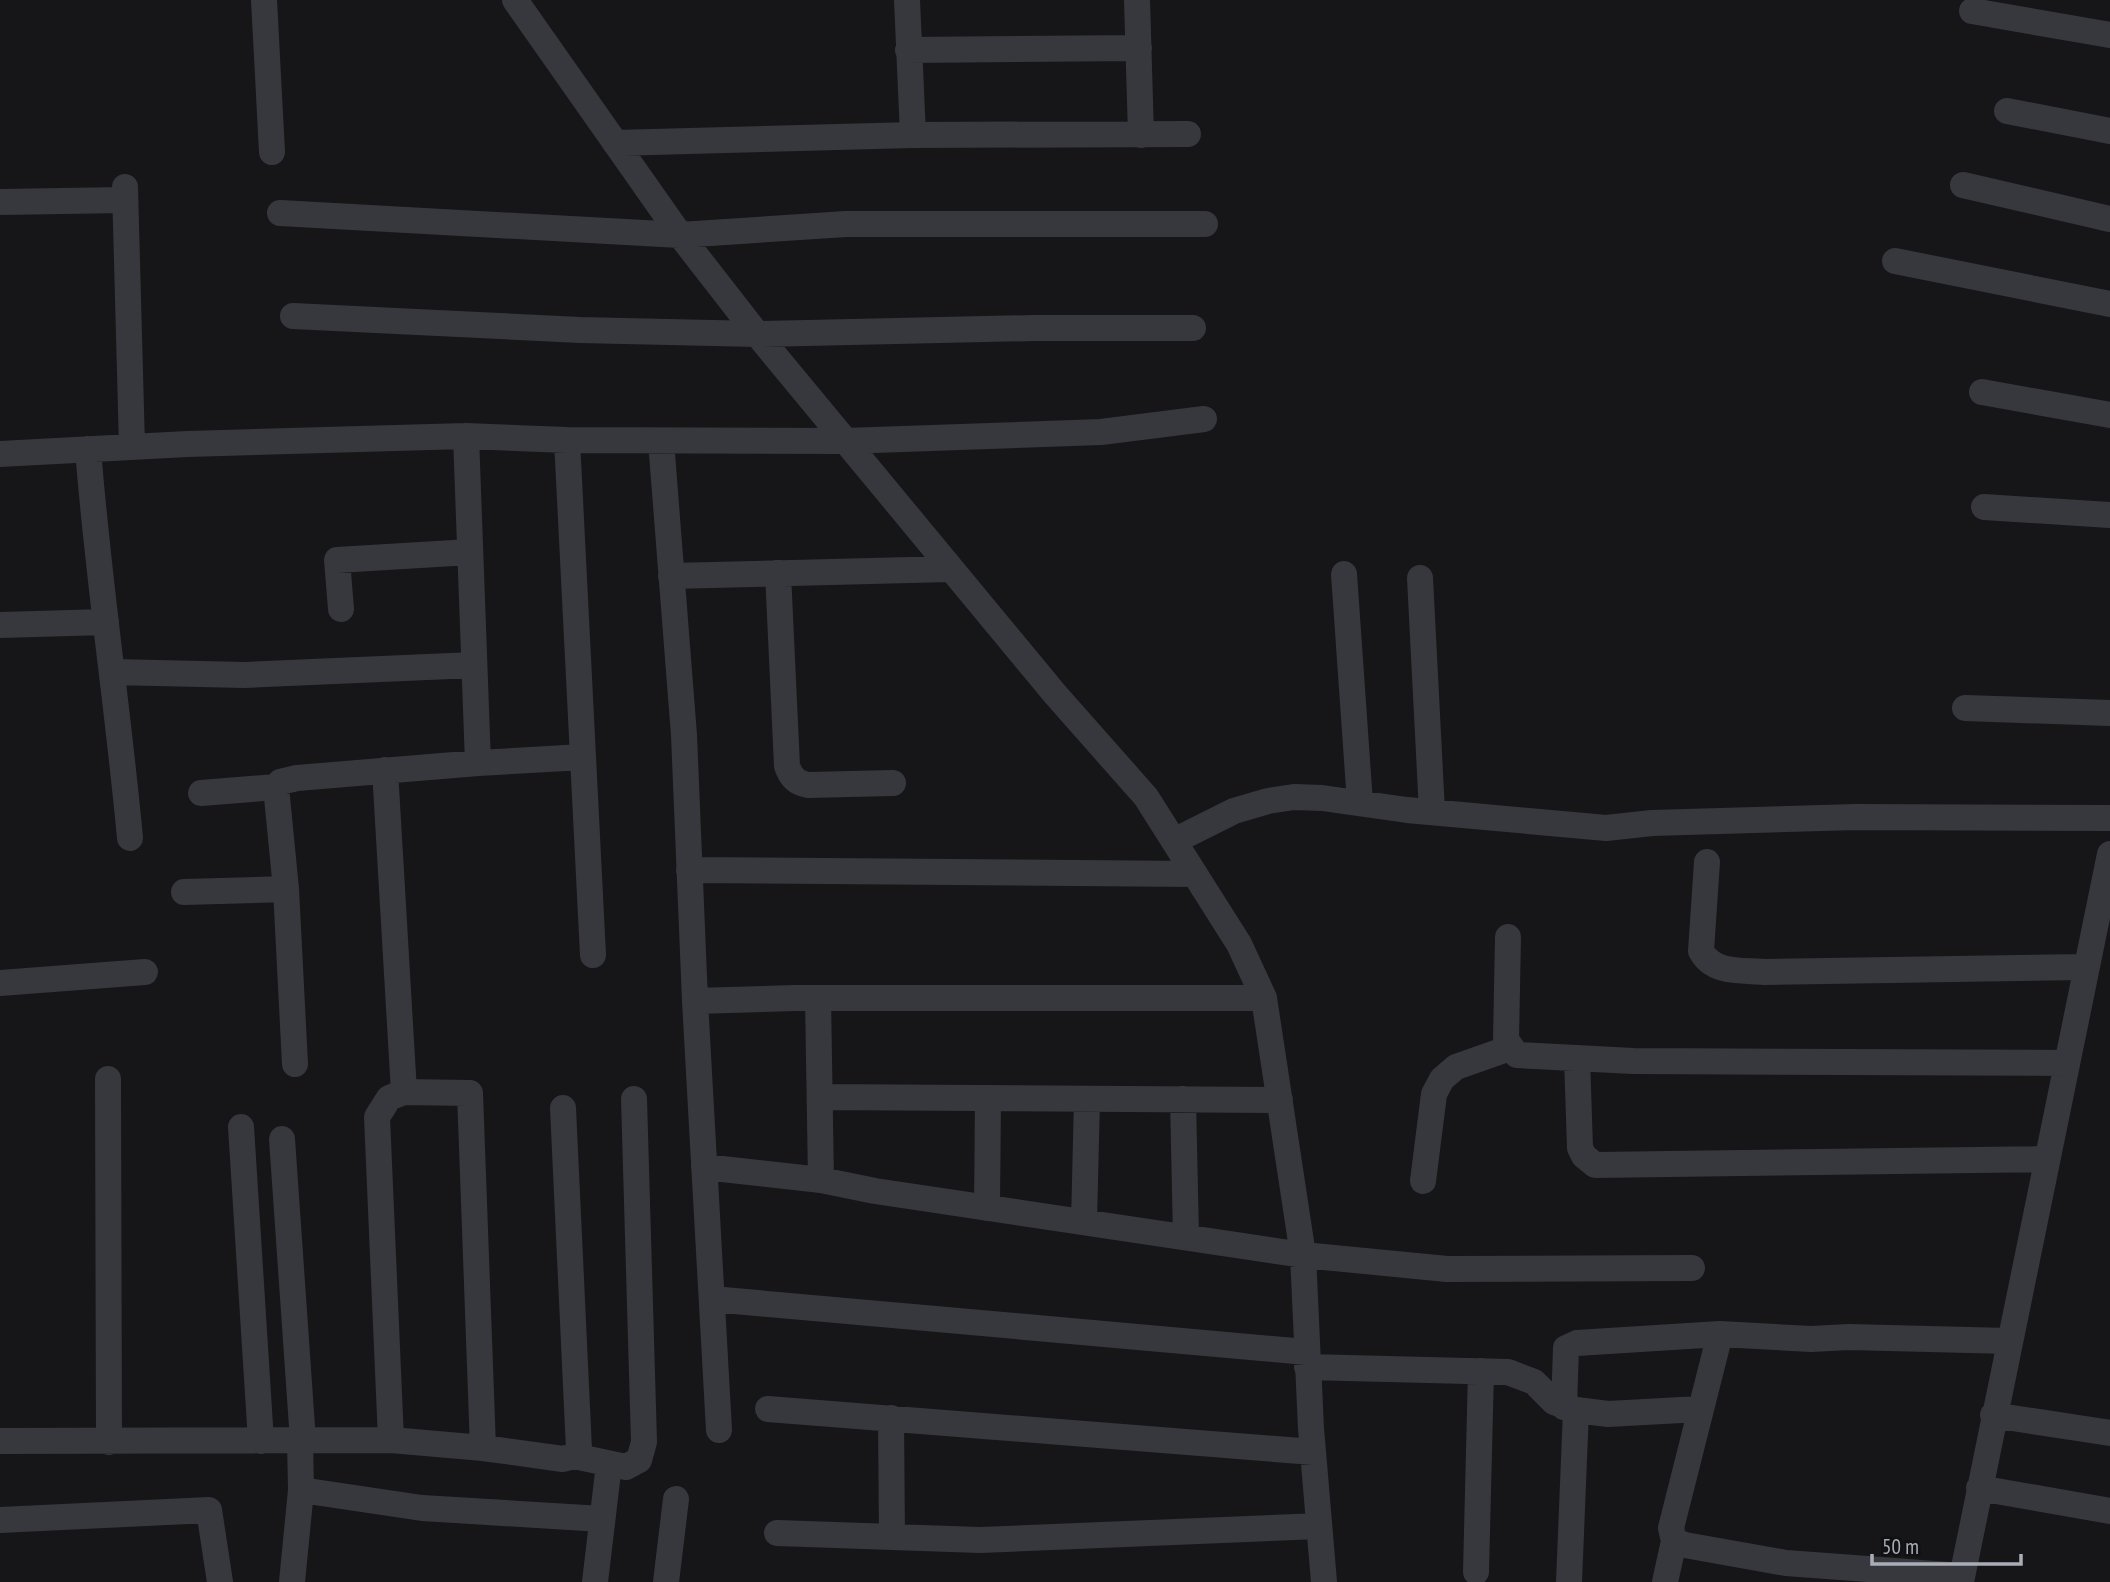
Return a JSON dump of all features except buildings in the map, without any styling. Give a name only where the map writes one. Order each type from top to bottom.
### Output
[{"type":"street","points":[[264,0],[271,152]]},
{"type":"street","points":[[515,0],[680,235],[757,334],[1055,694],[1146,797],[1240,944],[1264,998],[1303,1255],[1307,1359],[1324,1582]]},
{"type":"street","points":[[906,0],[913,135]]},
{"type":"street","points":[[1137,0],[1141,135]]},
{"type":"street","points":[[1972,11],[2110,36]]},
{"type":"street","points":[[908,50],[1139,48]]},
{"type":"street","points":[[2007,111],[2110,131]]},
{"type":"street","points":[[615,143],[913,135],[1188,134]]},
{"type":"street","points":[[1963,185],[2110,219]]},
{"type":"street","points":[[0,202],[125,194],[132,447]]},
{"type":"street","points":[[280,213],[680,235],[846,224],[1205,224]]},
{"type":"street","points":[[1895,261],[2110,304]]},
{"type":"street","points":[[293,316],[580,330],[757,334],[1034,328],[1193,328]]},
{"type":"street","points":[[1982,392],[2110,415]]},
{"type":"street","points":[[0,454],[466,436],[567,440],[845,441],[1101,432],[1203,419]]},
{"type":"street","points":[[466,436],[478,763]]},
{"type":"street","points":[[567,440],[593,955]]},
{"type":"street","points":[[661,441],[684,735],[695,1001],[719,1430]]},
{"type":"street","points":[[88,449],[96,549],[113,672],[130,838]]},
{"type":"street","points":[[1984,507],[2110,515]]},
{"type":"street","points":[[341,609],[337,560],[470,552]]},
{"type":"street","points":[[671,576],[950,569]]},
{"type":"street","points":[[778,573],[786,766],[790,774],[800,784],[808,785],[893,783]]},
{"type":"street","points":[[1345,574],[1360,803]]},
{"type":"street","points":[[1420,578],[1432,812]]},
{"type":"street","points":[[0,625],[106,622]]},
{"type":"street","points":[[113,672],[245,676],[474,665]]},
{"type":"street","points":[[1965,708],[2110,713]]},
{"type":"street","points":[[295,1064],[286,889],[276,787],[280,782],[385,770],[583,757]]},
{"type":"street","points":[[385,770],[404,1092]]},
{"type":"street","points":[[201,793],[276,787]]},
{"type":"street","points":[[1174,841],[1234,811],[1294,797],[1606,828],[1652,823],[1856,817],[2110,818]]},
{"type":"street","points":[[1674,1541],[1786,1563],[1961,1579],[2110,854]]},
{"type":"street","points":[[1707,862],[1702,951],[1706,961],[1717,968],[1764,972],[2086,967]]},
{"type":"street","points":[[689,870],[1195,874]]},
{"type":"street","points":[[184,892],[286,889]]},
{"type":"street","points":[[1508,937],[1506,1040],[1517,1055],[1647,1061],[2066,1063]]},
{"type":"street","points":[[0,983],[145,972]]},
{"type":"street","points":[[695,1001],[818,998],[1264,998]]},
{"type":"street","points":[[818,998],[821,1180]]},
{"type":"street","points":[[1423,1181],[1434,1094],[1442,1079],[1456,1067],[1510,1048]]},
{"type":"street","points":[[1577,1058],[1580,1148],[1584,1156],[1595,1165],[2046,1159]]},
{"type":"street","points":[[108,1079],[109,1442]]},
{"type":"street","points":[[391,1440],[377,1117],[389,1098],[404,1092],[470,1093],[483,1448]]},
{"type":"street","points":[[820,1097],[1280,1100]]},
{"type":"street","points":[[987,1208],[988,1098]]},
{"type":"street","points":[[0,1441],[391,1440],[483,1448],[563,1459],[574,1456],[626,1467],[639,1460],[644,1442],[634,1099]]},
{"type":"street","points":[[1084,1222],[1087,1099]]},
{"type":"street","points":[[1183,1099],[1186,1237]]},
{"type":"street","points":[[563,1108],[579,1450],[574,1456]]},
{"type":"street","points":[[241,1127],[261,1441]]},
{"type":"street","points":[[282,1139],[302,1441],[300,1581]]},
{"type":"street","points":[[704,1167],[821,1180],[875,1191],[1303,1255],[1447,1269],[1692,1268]]},
{"type":"street","points":[[712,1299],[1307,1359],[1508,1372],[1534,1381],[1554,1402],[1570,1409],[1608,1415],[1700,1409]]},
{"type":"street","points":[[1569,1582],[1570,1409],[1566,1348],[1577,1343],[1720,1334],[1811,1339],[1849,1337],[2009,1341]]},
{"type":"street","points":[[1665,1582],[1674,1541],[1671,1528],[1720,1334]]},
{"type":"street","points":[[1476,1572],[1481,1371]]},
{"type":"street","points":[[768,1409],[1313,1452]]},
{"type":"street","points":[[1993,1415],[2110,1433]]},
{"type":"street","points":[[891,1418],[892,1537]]},
{"type":"street","points":[[595,1582],[609,1464]]},
{"type":"street","points":[[1979,1488],[2110,1511]]},
{"type":"street","points":[[301,1490],[422,1508],[602,1519]]},
{"type":"street","points":[[666,1582],[677,1499]]},
{"type":"street","points":[[0,1520],[209,1510],[220,1582]]},
{"type":"street","points":[[777,1533],[980,1540],[1320,1526]]}]
